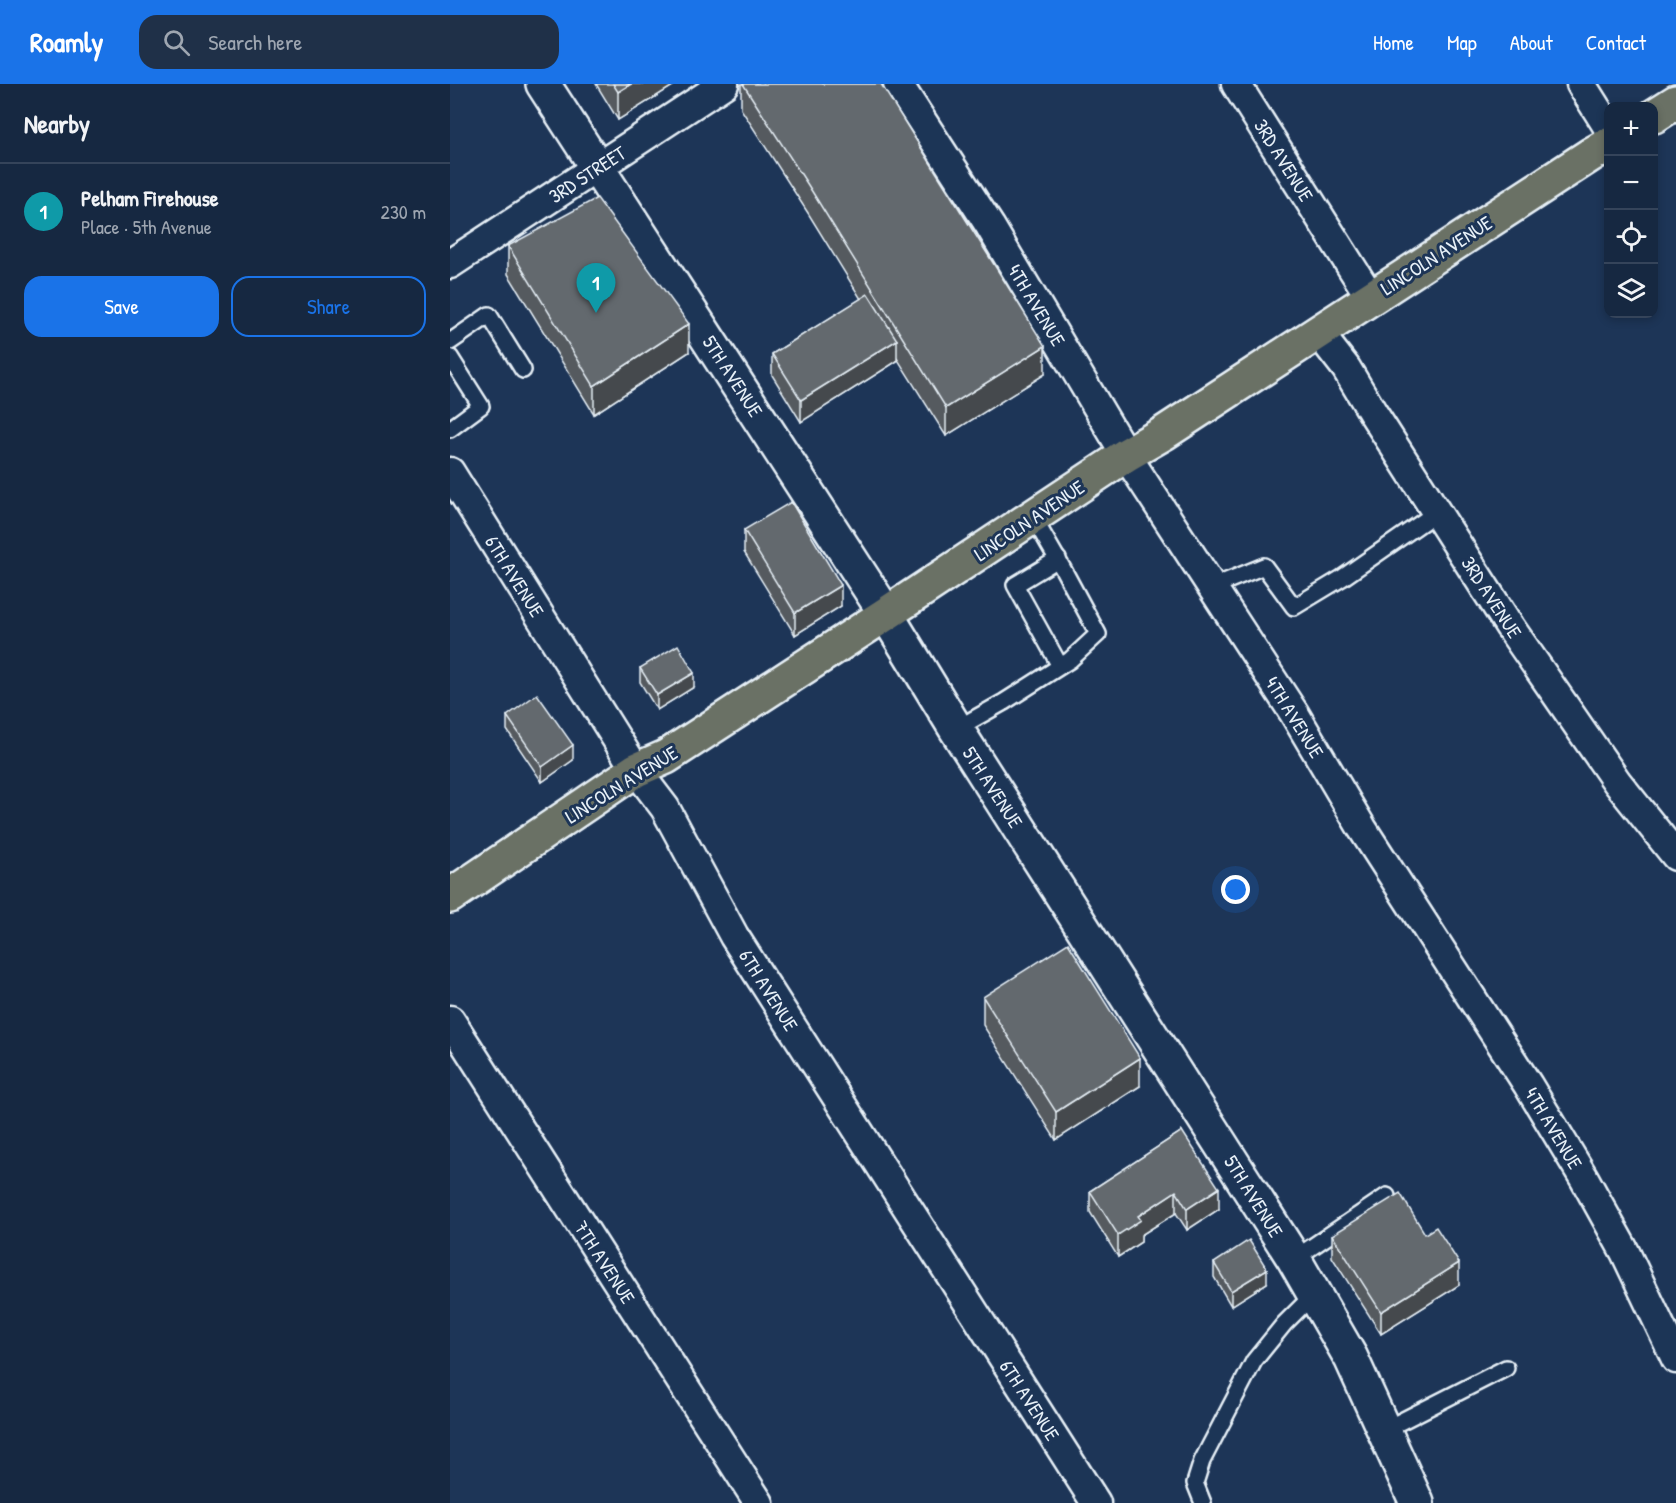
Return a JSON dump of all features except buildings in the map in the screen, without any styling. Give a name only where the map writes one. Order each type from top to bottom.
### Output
[{"type":"main road","points":[[1658,113],[1676,102]]},
{"type":"main road","name":"LINCOLN AVENUE","points":[[450,896],[636,770],[666,757],[1604,148]]},
{"type":"street","name":"5TH AVENUE","points":[[543,84],[886,615],[956,729],[1294,1259],[1351,1358],[1417,1503]]},
{"type":"street","name":"3RD STREET","points":[[450,264],[724,84]]},
{"type":"street","name":"4TH AVENUE","points":[[898,84],[990,226],[1126,456],[1294,713],[1362,828],[1528,1085],[1625,1252],[1676,1359]]},
{"type":"street","name":"3RD AVENUE","points":[[1236,84],[1371,297]]},
{"type":"street","points":[[1581,84],[1604,121]]},
{"type":"street","name":"3RD AVENUE","points":[[1318,332],[1346,368],[1517,637],[1617,782],[1664,824],[1676,856]]},
{"type":"street","name":"6TH AVENUE","points":[[450,472],[636,770],[665,808],[734,936],[1096,1503]]},
{"type":"street","name":"7TH AVENUE","points":[[450,1020],[759,1503]]},
{"type":"lane","points":[[450,342],[489,315],[523,370]]},
{"type":"lane","points":[[450,357],[481,406],[450,429]]},
{"type":"lane","points":[[1212,587],[1264,566],[1294,607],[1342,578],[1437,512]]},
{"type":"lane","points":[[956,729],[1070,660],[1098,634],[1033,517]]},
{"type":"lane","points":[[1058,559],[1015,585],[1060,666]]},
{"type":"lane","points":[[1294,1259],[1387,1196]]},
{"type":"lane","points":[[1203,1503],[1195,1483],[1202,1461],[1254,1361],[1277,1332],[1314,1294]]},
{"type":"lane","points":[[1384,1430],[1506,1368]]},
{"type":"place","name":"Pelham Firehouse","points":[[596,313]]}]
